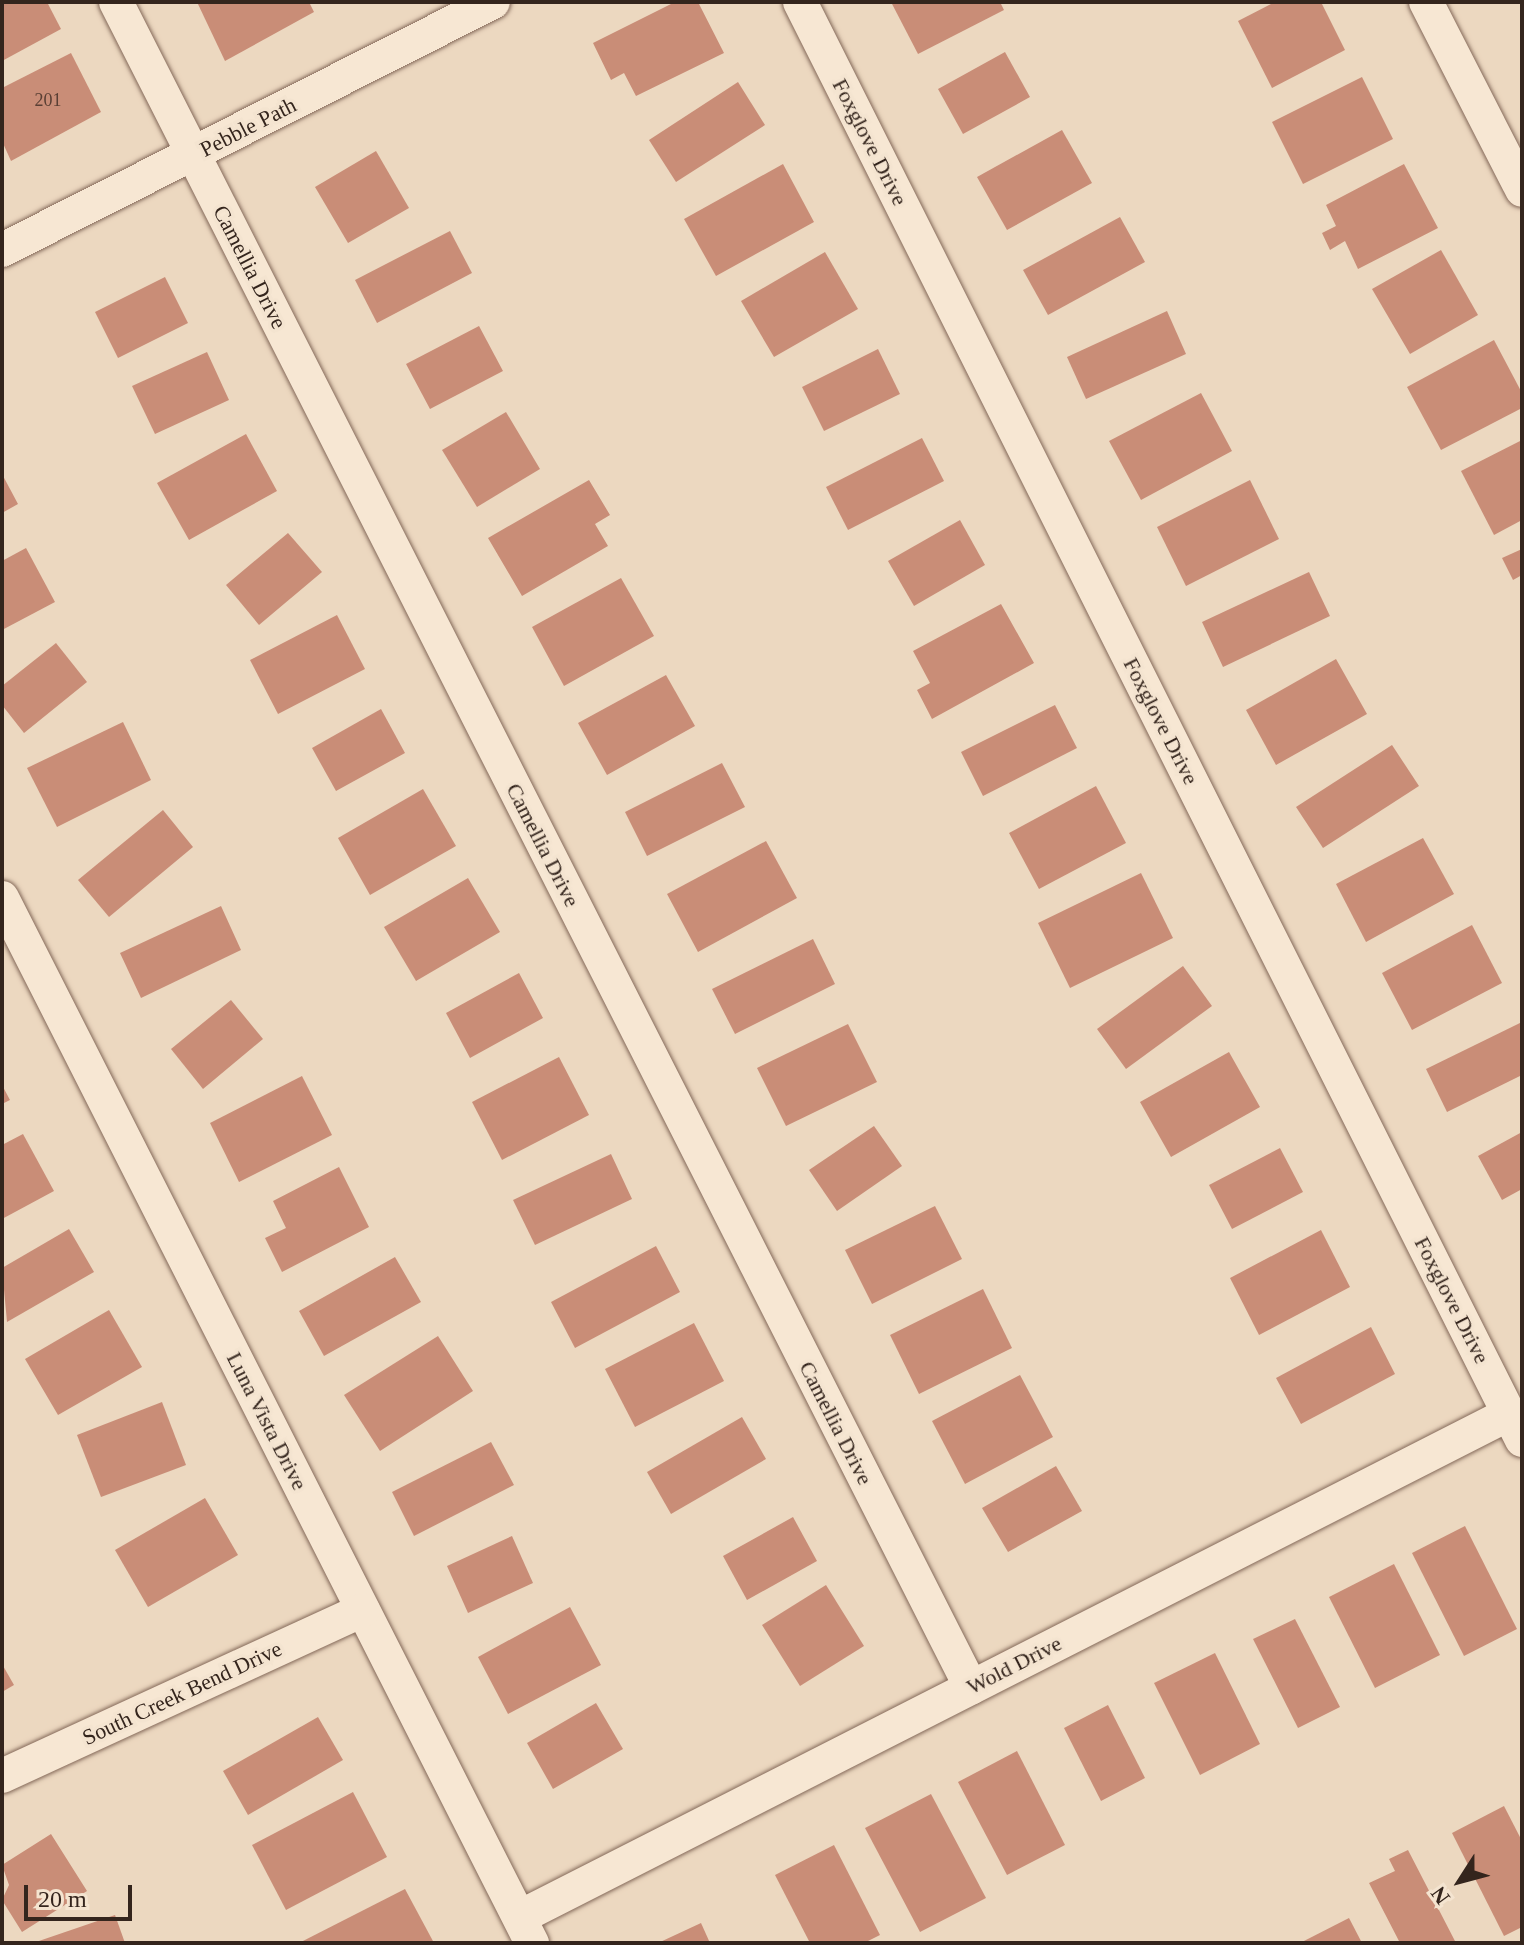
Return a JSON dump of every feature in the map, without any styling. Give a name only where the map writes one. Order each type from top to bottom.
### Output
[{"type":"street","name":"Camellia Drive","points":[[116,2],[971,1687]]},
{"type":"street","name":"Pebble Path","points":[[2,250],[493,2]]},
{"type":"street","name":"Foxglove Drive","points":[[800,2],[1515,1427]]},
{"type":"street","points":[[1426,2],[1522,190]]},
{"type":"street","name":"Luna Vista Drive","points":[[2,898],[526,1930]]},
{"type":"street","name":"Wold Drive","points":[[526,1930],[971,1687],[1515,1427]]},
{"type":"street","name":"South Creek Bend Drive","points":[[2,1776],[363,1610]]},
{"type":"building","points":[[2,2],[47,2],[61,29],[2,61]]},
{"type":"building","points":[[197,2],[309,2],[314,12],[225,61]]},
{"type":"building","points":[[675,2],[698,2],[724,53],[636,96],[624,73],[611,80],[593,43]]},
{"type":"building","points":[[891,2],[1000,2],[1004,10],[918,54]]},
{"type":"building","points":[[1275,2],[1321,2],[1345,50],[1272,88],[1238,21]]},
{"type":"building","points":[[1005,52],[1030,97],[963,134],[938,89]]},
{"type":"building","points":[[71,53],[101,112],[11,161],[2,141],[2,88]]},
{"type":"building","points":[[1362,77],[1393,139],[1303,184],[1272,122]]},
{"type":"building","points":[[738,82],[765,125],[676,182],[649,140]]},
{"type":"building","points":[[1062,130],[1092,183],[1007,230],[977,177]]},
{"type":"building","points":[[376,151],[409,208],[348,243],[315,187]]},
{"type":"building","points":[[783,164],[814,222],[716,276],[684,219]]},
{"type":"building","points":[[1404,164],[1438,228],[1358,269],[1345,241],[1330,250],[1322,233],[1336,226],[1326,205]]},
{"type":"building","points":[[1120,217],[1145,262],[1048,315],[1023,270]]},
{"type":"building","points":[[450,231],[472,273],[377,323],[355,280]]},
{"type":"building","points":[[1441,250],[1478,315],[1410,354],[1372,289]]},
{"type":"building","points":[[825,252],[858,309],[774,357],[741,301]]},
{"type":"building","points":[[165,277],[188,323],[118,358],[95,312]]},
{"type":"building","points":[[1167,311],[1186,354],[1086,399],[1067,357]]},
{"type":"building","points":[[479,326],[503,371],[430,409],[406,364]]},
{"type":"building","points":[[1494,340],[1522,393],[1522,408],[1441,450],[1407,387]]},
{"type":"building","points":[[878,349],[900,394],[824,431],[802,387]]},
{"type":"building","points":[[207,352],[229,400],[155,434],[132,386]]},
{"type":"building","points":[[1201,393],[1232,451],[1141,500],[1109,441]]},
{"type":"building","points":[[506,412],[540,469],[477,507],[442,450]]},
{"type":"building","points":[[246,434],[277,491],[189,540],[157,483]]},
{"type":"building","points":[[922,438],[944,481],[848,530],[826,487]]},
{"type":"building","points":[[1522,440],[1522,520],[1494,535],[1461,471]]},
{"type":"building","points":[[2,474],[18,504],[2,513]]},
{"type":"building","points":[[589,480],[610,515],[595,524],[608,546],[522,596],[488,538]]},
{"type":"building","points":[[1250,480],[1279,539],[1186,586],[1157,527]]},
{"type":"building","points":[[960,520],[985,565],[914,606],[888,561]]},
{"type":"building","points":[[288,533],[322,572],[259,625],[226,585]]},
{"type":"building","points":[[26,548],[55,602],[2,630],[2,561]]},
{"type":"building","points":[[1522,549],[1522,575],[1513,580],[1502,558]]},
{"type":"building","points":[[1309,572],[1330,616],[1223,667],[1202,622]]},
{"type":"building","points":[[621,578],[654,636],[564,686],[532,627]]},
{"type":"building","points":[[1001,604],[1034,663],[932,719],[917,690],[930,683],[913,651]]},
{"type":"building","points":[[337,615],[365,669],[278,714],[250,660]]},
{"type":"building","points":[[56,643],[87,682],[24,733],[2,705],[2,686]]},
{"type":"building","points":[[1336,659],[1367,714],[1276,765],[1246,710]]},
{"type":"building","points":[[666,675],[695,726],[607,775],[578,723]]},
{"type":"building","points":[[1055,705],[1077,748],[983,796],[961,752]]},
{"type":"building","points":[[381,709],[405,753],[336,791],[312,748]]},
{"type":"building","points":[[123,722],[151,780],[57,827],[27,768]]},
{"type":"building","points":[[1392,745],[1419,786],[1323,848],[1296,807]]},
{"type":"building","points":[[722,763],[745,807],[647,856],[625,812]]},
{"type":"building","points":[[1096,786],[1126,843],[1039,889],[1009,833]]},
{"type":"building","points":[[423,789],[456,846],[370,895],[338,838]]},
{"type":"building","points":[[163,810],[193,847],[109,917],[78,880]]},
{"type":"building","points":[[1423,838],[1454,894],[1366,942],[1336,884]]},
{"type":"building","points":[[766,841],[797,898],[698,952],[667,894]]},
{"type":"building","points":[[1141,873],[1173,938],[1070,988],[1038,923]]},
{"type":"building","points":[[468,878],[500,932],[416,981],[384,927]]},
{"type":"building","points":[[221,906],[241,950],[141,998],[120,953]]},
{"type":"building","points":[[1472,925],[1502,983],[1412,1030],[1382,973]]},
{"type":"building","points":[[813,939],[835,984],[735,1034],[712,989]]},
{"type":"building","points":[[1183,966],[1212,1006],[1126,1069],[1097,1029]]},
{"type":"building","points":[[519,973],[543,1018],[470,1058],[446,1013]]},
{"type":"building","points":[[231,1000],[263,1039],[203,1089],[171,1049]]},
{"type":"building","points":[[1522,1022],[1522,1075],[1447,1112],[1426,1069]]},
{"type":"building","points":[[848,1024],[877,1082],[786,1126],[757,1068]]},
{"type":"building","points":[[1229,1052],[1260,1107],[1171,1157],[1140,1102]]},
{"type":"building","points":[[559,1057],[589,1115],[502,1160],[472,1102]]},
{"type":"building","points":[[302,1076],[332,1135],[239,1182],[210,1123]]},
{"type":"building","points":[[2,1085],[10,1100],[2,1104]]},
{"type":"building","points":[[874,1126],[902,1166],[837,1211],[809,1170]]},
{"type":"building","points":[[1522,1132],[1522,1189],[1502,1200],[1478,1156]]},
{"type":"building","points":[[23,1134],[54,1191],[2,1219],[2,1145]]},
{"type":"building","points":[[1280,1148],[1303,1192],[1232,1229],[1209,1185]]},
{"type":"building","points":[[611,1154],[632,1199],[535,1245],[513,1200]]},
{"type":"building","points":[[339,1167],[369,1227],[282,1272],[265,1238],[286,1228],[273,1201]]},
{"type":"building","points":[[935,1206],[962,1259],[872,1304],[845,1250]]},
{"type":"building","points":[[69,1229],[94,1272],[7,1322],[2,1268]]},
{"type":"building","points":[[1321,1230],[1350,1287],[1259,1335],[1230,1278]]},
{"type":"building","points":[[656,1246],[680,1292],[575,1348],[551,1302]]},
{"type":"building","points":[[395,1257],[421,1302],[324,1356],[299,1311]]},
{"type":"building","points":[[983,1289],[1012,1348],[919,1394],[890,1335]]},
{"type":"building","points":[[109,1310],[142,1367],[58,1415],[25,1359]]},
{"type":"building","points":[[694,1323],[724,1381],[635,1427],[605,1369]]},
{"type":"building","points":[[1371,1327],[1395,1374],[1301,1424],[1276,1378]]},
{"type":"building","points":[[438,1336],[473,1391],[380,1451],[344,1395]]},
{"type":"building","points":[[1020,1375],[1053,1437],[965,1484],[932,1421]]},
{"type":"building","points":[[162,1402],[186,1465],[101,1497],[77,1435]]},
{"type":"building","points":[[742,1417],[766,1459],[671,1514],[647,1472]]},
{"type":"building","points":[[491,1442],[514,1485],[414,1536],[392,1492]]},
{"type":"building","points":[[1056,1466],[1082,1511],[1008,1552],[982,1508]]},
{"type":"building","points":[[205,1498],[238,1555],[148,1607],[115,1550]]},
{"type":"building","points":[[793,1517],[817,1561],[747,1600],[723,1556]]},
{"type":"building","points":[[1465,1526],[1517,1629],[1464,1656],[1412,1553]]},
{"type":"building","points":[[512,1536],[533,1583],[468,1613],[447,1566]]},
{"type":"building","points":[[1394,1564],[1440,1655],[1375,1688],[1329,1597]]},
{"type":"building","points":[[826,1585],[864,1646],[800,1686],[762,1625]]},
{"type":"building","points":[[570,1607],[601,1665],[508,1714],[478,1657]]},
{"type":"building","points":[[1295,1619],[1340,1707],[1298,1728],[1253,1639]]},
{"type":"building","points":[[1215,1653],[1260,1744],[1200,1775],[1154,1683]]},
{"type":"building","points":[[2,1664],[14,1685],[2,1692]]},
{"type":"building","points":[[596,1703],[623,1749],[553,1789],[527,1743]]},
{"type":"building","points":[[1108,1705],[1145,1778],[1101,1801],[1064,1728]]},
{"type":"building","points":[[318,1717],[343,1760],[248,1815],[223,1771]]},
{"type":"building","points":[[1017,1751],[1065,1845],[1007,1875],[958,1782]]},
{"type":"building","points":[[353,1792],[387,1857],[286,1910],[252,1845]]},
{"type":"building","points":[[931,1794],[986,1898],[920,1932],[865,1828]]},
{"type":"building","points":[[1504,1806],[1522,1841],[1522,1927],[1504,1936],[1452,1833]]},
{"type":"building","points":[[51,1834],[87,1891],[22,1932],[2,1900],[9,1885],[2,1865]]},
{"type":"building","points":[[834,1845],[880,1935],[864,1943],[810,1943],[775,1875]]},
{"type":"building","points":[[1408,1850],[1456,1943],[1400,1943],[1369,1883],[1395,1871],[1389,1859]]},
{"type":"building","points":[[405,1889],[434,1943],[299,1943]]},
{"type":"building","points":[[115,1915],[125,1943],[33,1943]]},
{"type":"building","points":[[1349,1918],[1362,1943],[1300,1943]]},
{"type":"building","points":[[701,1923],[710,1943],[658,1943]]}]
